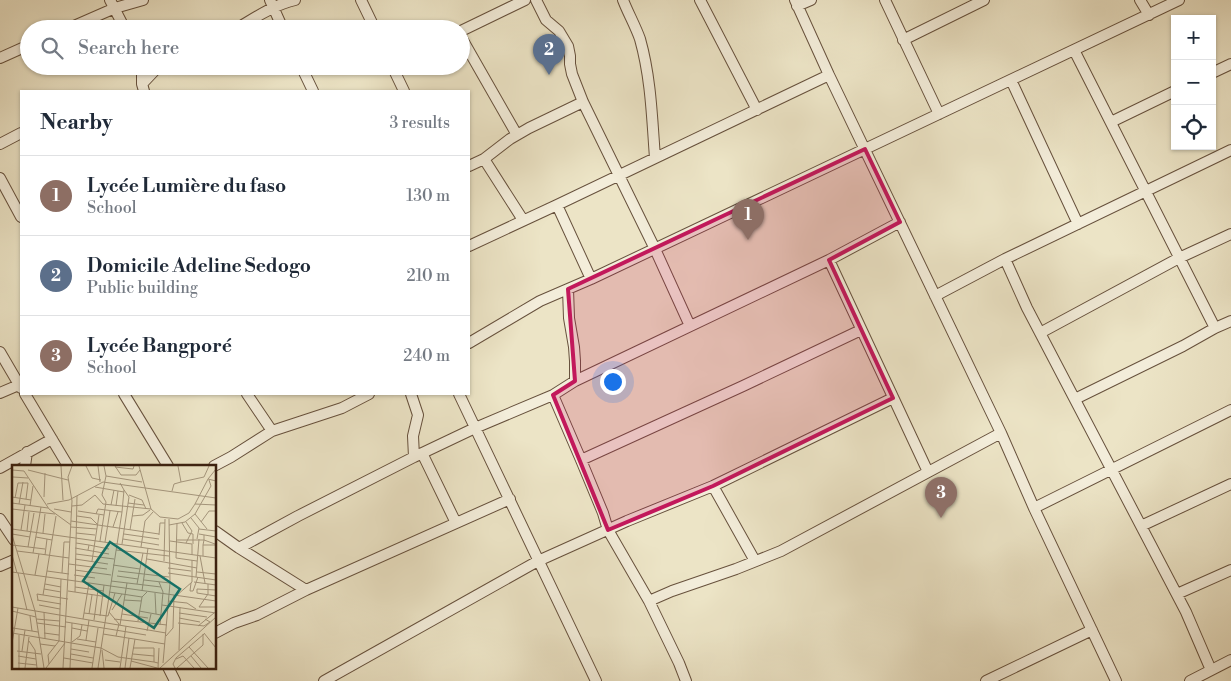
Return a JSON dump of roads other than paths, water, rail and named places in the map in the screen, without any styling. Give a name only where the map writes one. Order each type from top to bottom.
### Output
[{"type":"street","points":[[83,20],[112,4],[143,0]]},
{"type":"street","points":[[249,20],[271,4],[295,0]]},
{"type":"street","points":[[361,0],[371,20]]},
{"type":"street","points":[[470,27],[526,0]]},
{"type":"street","points":[[536,0],[546,20],[559,31],[568,46],[572,74],[583,102],[655,249],[690,326]]},
{"type":"street","points":[[623,0],[639,38],[648,73],[655,158]]},
{"type":"street","points":[[811,0],[796,3],[1001,433],[1034,508],[1116,681]]},
{"type":"street","points":[[885,0],[939,114]]},
{"type":"street","points":[[903,40],[969,3],[984,0]]},
{"type":"street","points":[[1140,0],[1149,15]]},
{"type":"street","points":[[470,342],[540,301],[655,249],[1179,0]]},
{"type":"street","points":[[705,2],[757,110]]},
{"type":"street","points":[[112,4],[120,20]]},
{"type":"street","points":[[271,4],[279,20]]},
{"type":"street","points":[[0,58],[20,49]]},
{"type":"street","points":[[1074,50],[1215,328]]},
{"type":"street","points":[[470,53],[517,135]]},
{"type":"street","points":[[1216,71],[1231,64]]},
{"type":"street","points":[[142,75],[143,89]]},
{"type":"street","points":[[143,89],[153,75]]},
{"type":"street","points":[[304,75],[309,90]]},
{"type":"street","points":[[396,75],[404,90]]},
{"type":"street","points":[[470,246],[829,75]]},
{"type":"street","points":[[1012,80],[1078,224]]},
{"type":"street","points":[[1111,122],[1171,93]]},
{"type":"street","points":[[470,166],[484,159],[517,135],[583,102]]},
{"type":"street","points":[[0,144],[20,134]]},
{"type":"street","points":[[935,296],[1005,259],[1231,150]]},
{"type":"street","points":[[484,159],[523,220]]},
{"type":"street","points":[[0,178],[20,215]]},
{"type":"street","points":[[557,205],[591,279]]},
{"type":"street","points":[[239,548],[418,455],[553,395],[575,381],[828,260],[900,222]]},
{"type":"street","points":[[1040,333],[1179,258],[1231,234]]},
{"type":"street","points":[[1005,259],[1040,333],[1177,594],[1211,670]]},
{"type":"street","points":[[828,260],[928,472]]},
{"type":"street","points":[[568,289],[569,318],[575,354],[575,381]]},
{"type":"street","points":[[1075,399],[1231,321]]},
{"type":"street","points":[[581,460],[861,330]]},
{"type":"street","points":[[0,352],[20,384]]},
{"type":"street","points":[[0,393],[20,388]]},
{"type":"street","points":[[27,395],[67,465]]},
{"type":"street","points":[[125,395],[167,465]]},
{"type":"street","points":[[248,395],[272,431]]},
{"type":"street","points":[[216,465],[272,431],[342,408],[367,395]]},
{"type":"street","points":[[411,395],[418,415],[413,436],[418,455],[456,524]]},
{"type":"street","points":[[460,395],[596,681]]},
{"type":"street","points":[[553,395],[608,530],[649,601],[686,681]]},
{"type":"street","points":[[324,681],[538,561],[713,486],[893,398]]},
{"type":"street","points":[[1034,508],[1231,410]]},
{"type":"street","points":[[649,601],[781,551],[1001,433]]},
{"type":"street","points":[[0,468],[52,439]]},
{"type":"street","points":[[25,465],[27,452]]},
{"type":"street","points":[[1141,526],[1231,484]]},
{"type":"street","points":[[713,486],[755,561]]},
{"type":"street","points":[[216,633],[234,623],[257,615],[306,590],[510,499]]},
{"type":"street","points":[[0,519],[12,537]]},
{"type":"street","points":[[216,532],[306,590]]},
{"type":"street","points":[[0,566],[12,561]]},
{"type":"street","points":[[1177,594],[1231,570]]},
{"type":"street","points":[[986,681],[1092,630]]},
{"type":"street","points":[[1190,681],[1231,660]]},
{"type":"place","name":"Domicile Adeline Sedogo","points":[[549,75]]},
{"type":"place","name":"Lycée Lumière du faso","points":[[748,240]]},
{"type":"place","name":"Lycée Bangporé","points":[[941,518]]}]
